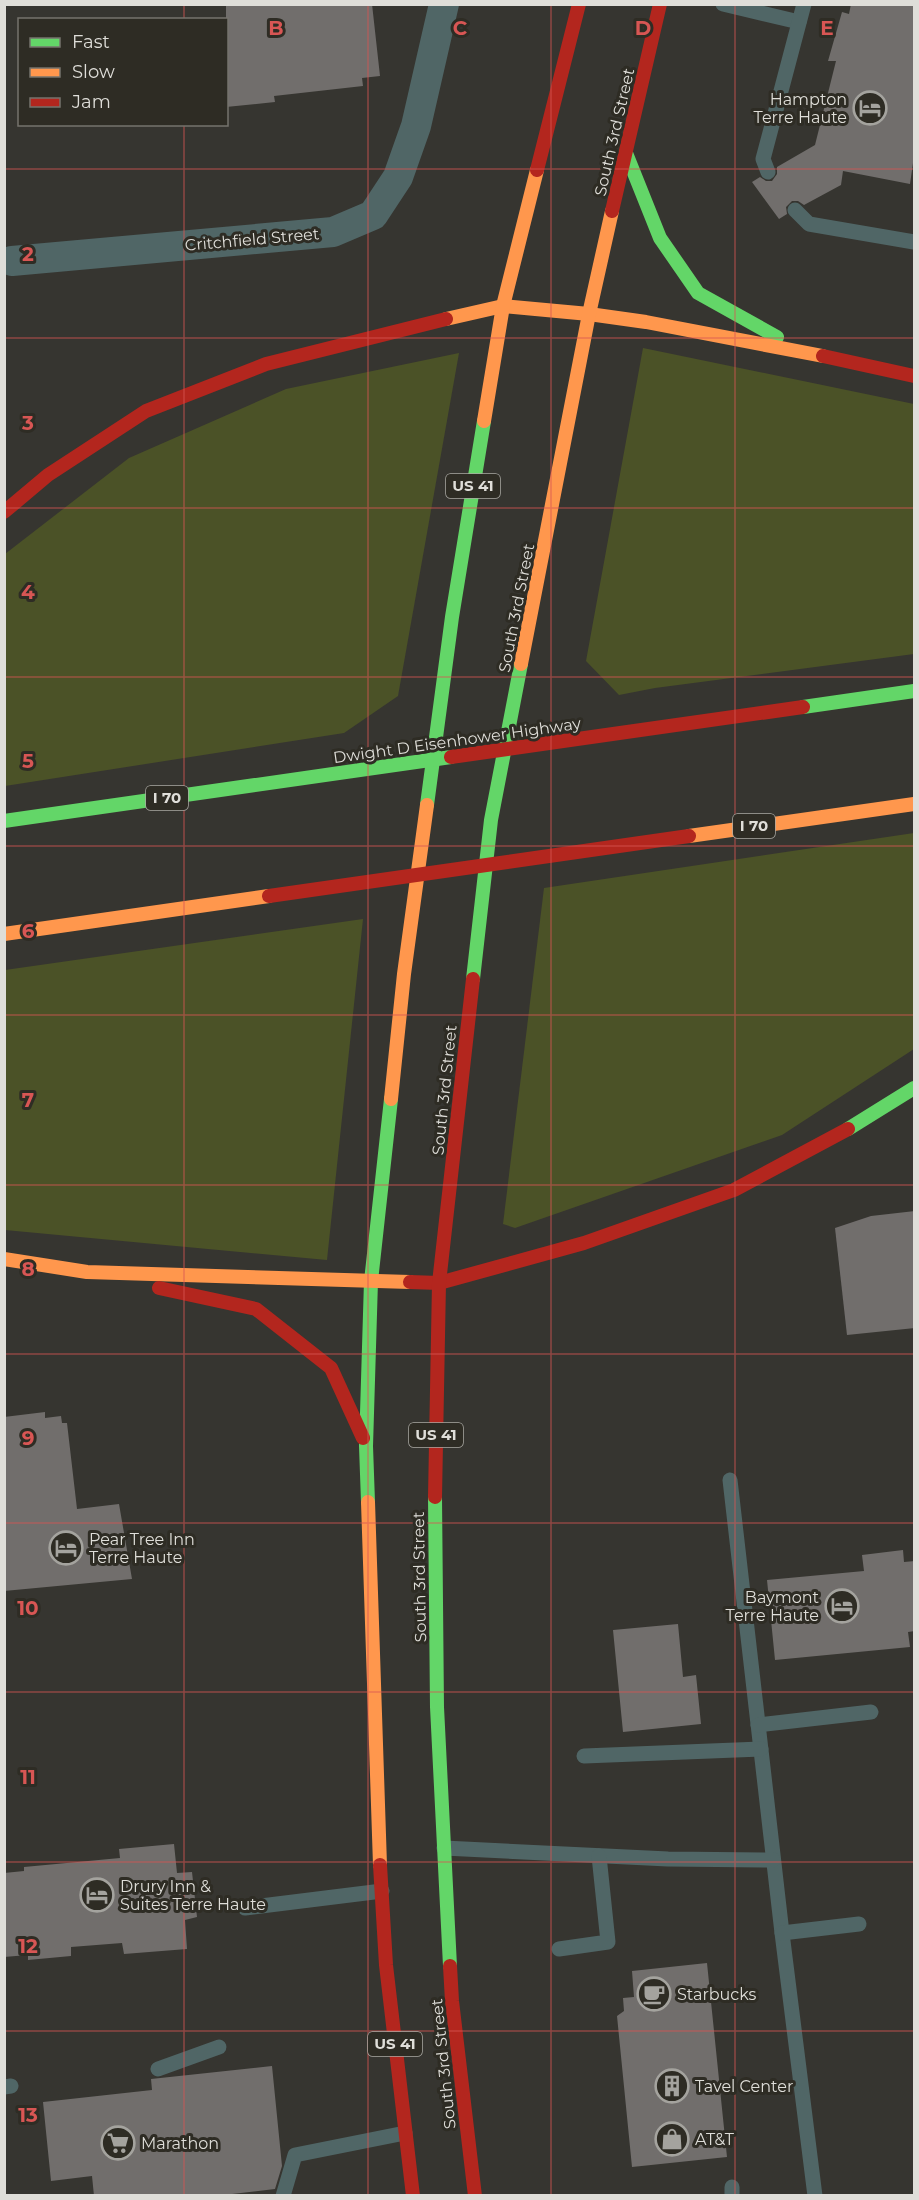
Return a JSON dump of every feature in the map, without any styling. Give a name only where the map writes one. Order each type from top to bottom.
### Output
[{"type":"highway","name":"US 41","points":[[413,2196],[386,1965],[372,1680],[366,1446],[371,1281],[404,974],[449,640],[503,306],[579,4]]},
{"type":"highway","name":"South 3rd Street","points":[[475,2196],[452,2001],[437,1707],[434,1526],[439,1283],[491,820],[589,314],[660,4]]},
{"type":"highway","points":[[626,153],[660,238],[698,293],[805,352]]},
{"type":"highway","points":[[4,512],[48,474],[146,411],[266,363],[400,328],[503,306],[646,322],[805,352],[915,376]]},
{"type":"highway","name":"Dwight D Eisenhower Highway","points":[[4,821],[915,691]]},
{"type":"highway","name":"I 70","points":[[4,933],[915,804]]},
{"type":"highway","points":[[87,1272],[439,1283],[584,1243],[734,1190],[837,1136],[915,1088]]},
{"type":"highway","points":[[4,1258],[87,1272],[256,1309],[331,1368],[366,1446]]},
{"type":"street","name":"Critchfield Street","points":[[12,261],[333,232],[373,215],[398,177],[416,126],[444,4]]},
{"type":"lane","points":[[723,4],[799,22]]},
{"type":"lane","points":[[768,172],[763,159],[804,4]]},
{"type":"lane","points":[[795,210],[809,224],[915,242]]},
{"type":"lane","points":[[730,1480],[773,1860],[815,2196]]},
{"type":"lane","points":[[758,1725],[871,1712]]},
{"type":"lane","points":[[584,1756],[761,1749]]},
{"type":"lane","points":[[444,1848],[668,1859],[773,1860]]},
{"type":"lane","points":[[559,1949],[608,1942],[599,1856]]},
{"type":"lane","points":[[246,1908],[382,1891]]},
{"type":"lane","points":[[782,1932],[859,1924]]},
{"type":"lane","points":[[158,2069],[219,2047]]},
{"type":"lane","points":[[283,2196],[295,2155],[405,2133]]},
{"type":"green space","points":[[643,348],[914,404],[914,654],[655,688],[619,695],[586,661]]},
{"type":"green space","points":[[459,353],[398,696],[344,733],[5,786],[5,554],[129,458],[286,389]]},
{"type":"green space","points":[[914,833],[914,1049],[782,1135],[515,1228],[503,1224],[544,888]]},
{"type":"green space","points":[[363,919],[327,1260],[5,1230],[5,970]]},
{"type":"building","points":[[226,4],[372,4],[380,76],[362,78],[363,86],[274,96],[275,102],[228,107],[228,18],[226,18]]},
{"type":"building","name":"Hampton Terre Haute","points":[[851,4],[915,4],[915,163],[913,163],[910,184],[843,171],[841,185],[804,205],[798,201],[792,201],[786,207],[787,214],[779,219],[752,182],[760,177],[766,181],[772,181],[777,174],[777,167],[815,145],[836,61],[828,61],[842,12],[849,14]]},
{"type":"building","points":[[915,1211],[915,1328],[847,1335],[835,1228],[871,1216]]},
{"type":"building","points":[[45,1412],[45,1418],[61,1416],[62,1423],[67,1423],[77,1509],[119,1504],[132,1579],[4,1591],[4,1417]]},
{"type":"building","name":"Baymont Terre Haute","points":[[903,1550],[904,1562],[915,1561],[915,1631],[908,1632],[910,1647],[775,1660],[767,1580],[864,1571],[862,1555]]},
{"type":"building","points":[[678,1624],[683,1677],[696,1675],[701,1724],[623,1732],[613,1630]]},
{"type":"building","name":"Drury Inn & Suites Terre Haute","points":[[174,1844],[177,1873],[192,1872],[197,1917],[185,1920],[187,1949],[124,1954],[122,1943],[71,1947],[71,1956],[28,1960],[28,1955],[4,1957],[4,1873],[24,1871],[24,1867],[120,1858],[119,1849]]},
{"type":"building","name":"Tavel Center","points":[[707,1963],[727,2157],[632,2167],[617,2016],[624,2011],[623,1998],[634,1997],[632,1971]]},
{"type":"building","points":[[272,2066],[282,2166],[275,2189],[215,2196],[94,2196],[92,2176],[51,2181],[43,2102],[152,2090],[151,2079]]},
{"type":"traffic: fast","points":[[626,153],[660,238],[698,293],[777,337]]},
{"type":"traffic: fast","points":[[427,805],[452,617],[484,421]]},
{"type":"traffic: fast","points":[[473,979],[491,820],[521,664]]},
{"type":"traffic: fast","points":[[803,707],[914,691]]},
{"type":"traffic: fast","points":[[4,821],[451,757]]},
{"type":"traffic: fast","points":[[848,1129],[914,1088]]},
{"type":"traffic: fast","points":[[368,1502],[366,1446],[371,1281],[391,1099]]},
{"type":"traffic: fast","points":[[435,1497],[437,1707],[450,1966]]},
{"type":"traffic: slow","points":[[484,421],[503,306],[537,170]]},
{"type":"traffic: slow","points":[[521,664],[589,314],[612,211]]},
{"type":"traffic: slow","points":[[446,319],[503,306],[589,314],[646,322],[823,356]]},
{"type":"traffic: slow","points":[[689,836],[914,804]]},
{"type":"traffic: slow","points":[[391,1099],[404,974],[427,805]]},
{"type":"traffic: slow","points":[[4,934],[269,896]]},
{"type":"traffic: slow","points":[[4,1259],[87,1272],[410,1282]]},
{"type":"traffic: slow","points":[[368,1502],[380,1865]]},
{"type":"traffic: jam","points":[[537,170],[579,4]]},
{"type":"traffic: jam","points":[[612,211],[660,4]]},
{"type":"traffic: jam","points":[[4,512],[48,475],[146,411],[266,364],[446,319]]},
{"type":"traffic: jam","points":[[823,356],[914,376]]},
{"type":"traffic: jam","points":[[451,757],[803,707]]},
{"type":"traffic: jam","points":[[269,896],[689,836]]},
{"type":"traffic: jam","points":[[435,1497],[439,1283],[473,979]]},
{"type":"traffic: jam","points":[[410,1282],[439,1283],[584,1243],[734,1190],[848,1129]]},
{"type":"traffic: jam","points":[[159,1288],[256,1309],[331,1368],[363,1438]]},
{"type":"traffic: jam","points":[[380,1865],[386,1965],[413,2196]]},
{"type":"traffic: jam","points":[[450,1966],[475,2196]]},
{"type":"place","name":"Hampton Terre Haute","points":[[870,108]]},
{"type":"place","name":"Pear Tree Inn Terre Haute","points":[[66,1548]]},
{"type":"place","name":"Baymont Terre Haute","points":[[842,1606]]},
{"type":"place","name":"Drury Inn & Suites Terre Haute","points":[[97,1895]]},
{"type":"place","name":"Starbucks","points":[[654,1994]]},
{"type":"place","name":"Tavel Center","points":[[672,2086]]},
{"type":"place","name":"AT&T","points":[[672,2139]]},
{"type":"place","name":"Marathon","points":[[118,2143]]}]
